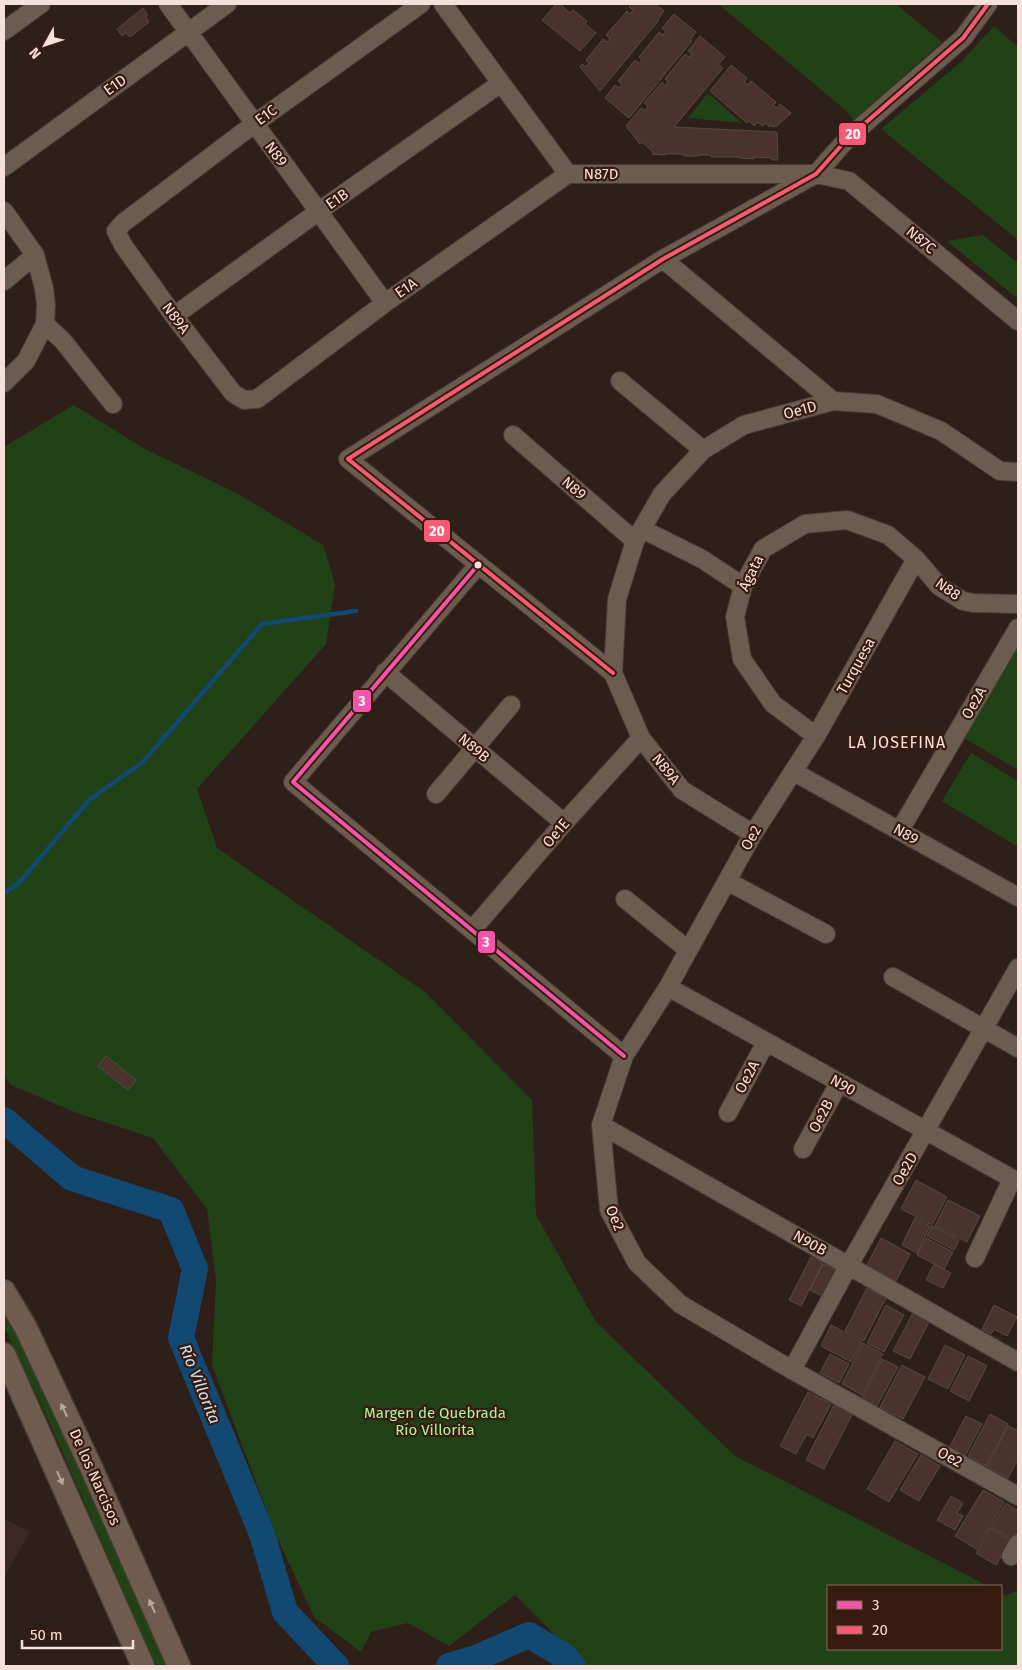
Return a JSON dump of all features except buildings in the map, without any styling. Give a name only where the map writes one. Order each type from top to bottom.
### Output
[{"type":"main road","name":"De los Narcisos","points":[[4,1290],[26,1328],[91,1466],[179,1666]]},
{"type":"main road","points":[[4,1354],[143,1666]]},
{"type":"street","points":[[4,31],[42,4]]},
{"type":"street","name":"N89","points":[[168,4],[385,304]]},
{"type":"street","name":"E1D","points":[[4,167],[227,4]]},
{"type":"street","name":"E1C","points":[[116,231],[123,223],[254,124],[421,4]]},
{"type":"street","name":"N87D","points":[[443,4],[568,174],[816,174]]},
{"type":"street","points":[[832,401],[663,259],[816,174],[848,138],[963,38],[988,4]]},
{"type":"street","name":"E1B","points":[[174,316],[501,83]]},
{"type":"street","name":"E1A","points":[[244,400],[257,399],[385,304],[568,174]]},
{"type":"street","name":"N87C","points":[[816,174],[849,180],[1018,321]]},
{"type":"street","points":[[4,211],[35,255],[44,288],[46,305],[45,324],[26,361],[4,383]]},
{"type":"street","name":"N89A","points":[[116,231],[123,245],[174,316],[233,393],[244,400]]},
{"type":"street","points":[[4,281],[35,255]]},
{"type":"street","name":"N89A","points":[[613,674],[348,459],[663,259]]},
{"type":"street","points":[[45,324],[63,342],[113,404]]},
{"type":"street","points":[[620,381],[703,450]]},
{"type":"street","name":"Oe1D","points":[[639,535],[662,494],[703,450],[744,425],[832,401],[877,404],[942,430],[1000,471],[1018,472]]},
{"type":"street","name":"N89","points":[[513,435],[639,535],[702,558],[742,586]]},
{"type":"street","name":"Ágata","points":[[816,736],[773,704],[742,659],[735,617],[742,586],[763,549],[805,524],[847,520],[888,535],[916,559]]},
{"type":"street","name":"N89A","points":[[639,535],[617,599],[613,674],[641,738],[682,790],[753,834]]},
{"type":"street","name":"N88","points":[[916,559],[939,586],[963,601],[973,604],[1018,604]]},
{"type":"street","name":"Turquesa","points":[[794,772],[916,559]]},
{"type":"street","points":[[478,565],[293,782],[624,1056]]},
{"type":"street","name":"Oe2A","points":[[900,830],[1018,628]]},
{"type":"street","name":"N89B","points":[[385,672],[564,823]]},
{"type":"street","points":[[436,794],[511,705]]},
{"type":"street","name":"Oe1E","points":[[472,930],[564,823],[641,738]]},
{"type":"street","name":"N89","points":[[794,772],[1018,897]]},
{"type":"street","name":"Oe2","points":[[794,772],[753,834],[668,987],[624,1056],[601,1125],[609,1210],[638,1263],[680,1304],[792,1370],[1018,1496]]},
{"type":"street","points":[[727,881],[826,934]]},
{"type":"street","points":[[625,899],[688,950]]},
{"type":"street","name":"Oe2D","points":[[792,1370],[1018,968]]},
{"type":"street","points":[[893,977],[1018,1048]]},
{"type":"street","name":"N90","points":[[668,987],[1015,1181]]},
{"type":"street","name":"Oe2A","points":[[728,1113],[766,1042]]},
{"type":"street","name":"Oe2B","points":[[803,1149],[839,1083]]},
{"type":"street","name":"N90B","points":[[601,1125],[1018,1362]]},
{"type":"street","points":[[975,1258],[1015,1181]]},
{"type":"shaded area","points":[[4,1519],[30,1532],[4,1577]]},
{"type":"green space","points":[[718,4],[896,4],[942,42],[854,120],[843,108]]},
{"type":"green space","points":[[994,26],[1018,47],[1018,240],[881,129],[962,61]]},
{"type":"green space","points":[[708,93],[742,123],[688,118]]},
{"type":"green space","points":[[983,235],[1018,263],[1018,299],[947,241]]},
{"type":"green space","name":"Margen de Quebrada Río Villorita","points":[[74,405],[143,448],[238,494],[323,545],[335,584],[326,644],[197,789],[217,848],[425,992],[532,1100],[536,1215],[596,1322],[735,1456],[986,1585],[827,1585],[827,1650],[1002,1650],[1002,1594],[1006,1596],[1018,1590],[1018,1666],[586,1666],[515,1595],[449,1646],[408,1623],[371,1632],[361,1652],[314,1617],[276,1535],[212,1365],[216,1281],[207,1209],[153,1138],[77,1113],[11,1085],[4,1076],[4,447]]},
{"type":"green space","points":[[1018,642],[1018,770],[964,738]]},
{"type":"green space","points":[[971,753],[1018,781],[1018,847],[942,801]]},
{"type":"green space","points":[[4,1308],[28,1354],[169,1666],[156,1666],[47,1417],[4,1327]]},
{"type":"waterway","points":[[4,893],[18,884],[90,799],[142,763],[262,624],[356,611]]},
{"type":"waterway","name":"Río Villorita","points":[[4,1120],[72,1178],[171,1210],[195,1269],[181,1338],[262,1534],[285,1612],[336,1666]]},
{"type":"waterway","name":"Río Villorita","points":[[449,1666],[476,1658],[529,1635],[564,1656],[573,1666]]},
{"type":"transit line","name":"20","points":[[613,673],[348,459],[663,259],[816,174],[848,138],[963,38],[988,4]]},
{"type":"transit line","name":"3","points":[[478,565],[293,782],[624,1056]]},
{"type":"district","name":"LA JOSEFINA","points":[[897,742]]}]
